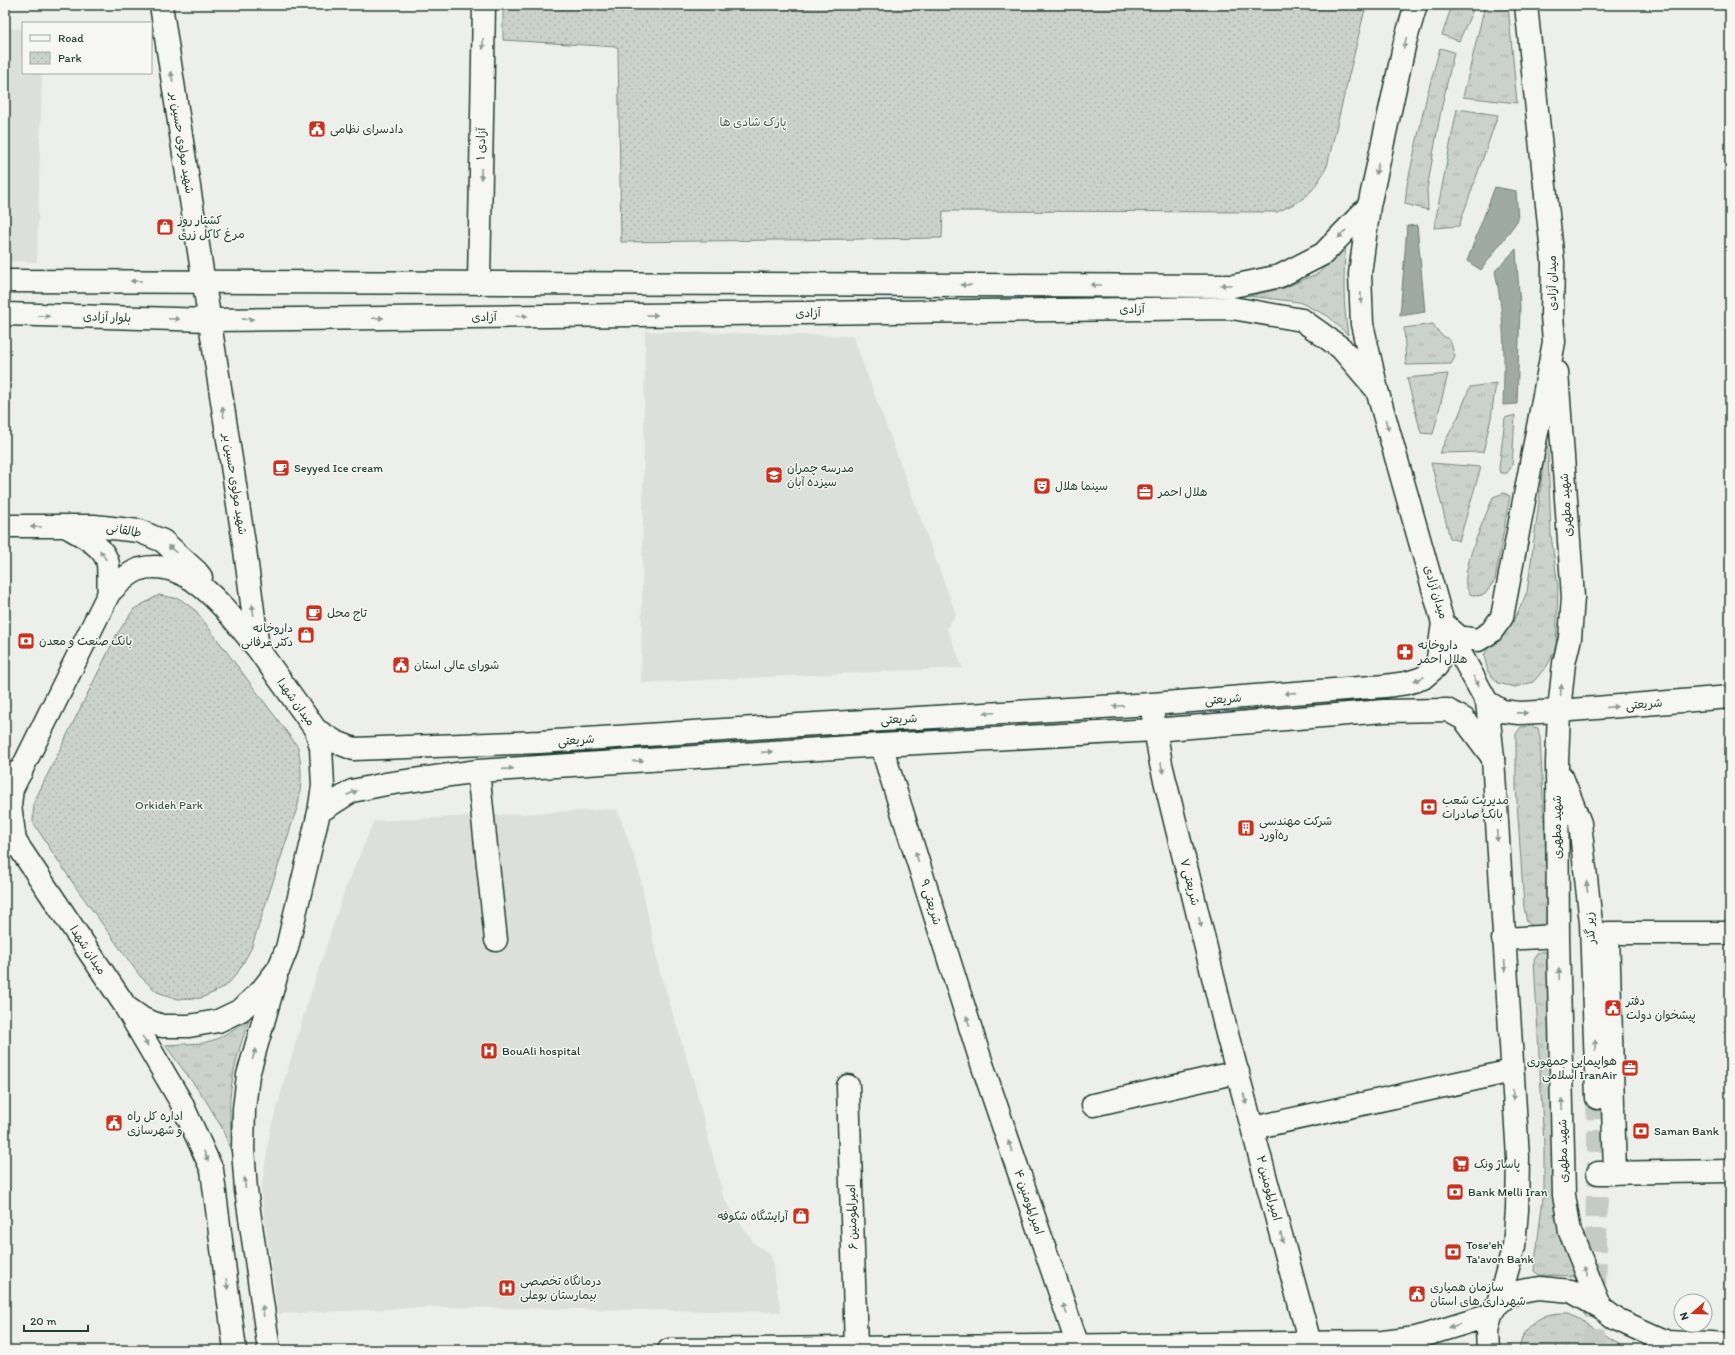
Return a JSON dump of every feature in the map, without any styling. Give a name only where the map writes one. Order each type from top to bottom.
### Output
[{"type":"street","name":"شهید مولوی حسین بر","points":[[161,5],[245,550],[258,649]]},
{"type":"street","name":"آزادی ۱","points":[[479,283],[484,5]]},
{"type":"street","name":"میدان آزادی","points":[[1416,5],[1405,42],[1369,206],[1360,281],[1362,324],[1377,390],[1443,622],[1459,637],[1478,640],[1491,632],[1502,617],[1554,342],[1552,315],[1553,262],[1526,5]]},
{"type":"street","name":"آزادی","points":[[203,281],[1233,286],[1280,276],[1322,254],[1369,206]]},
{"type":"street","points":[[5,281],[203,281]]},
{"type":"street","name":"آزادی","points":[[209,320],[1232,308],[1302,320],[1342,348],[1377,390]]},
{"type":"street","name":"بلوار آزادی","points":[[5,314],[209,320]]},
{"type":"street","name":"شهید مطهری","points":[[1554,342],[1573,597],[1570,638],[1564,663],[1559,711],[1557,763],[1558,936],[1564,1195],[1570,1232],[1601,1308]]},
{"type":"street","name":"طالقانی","points":[[5,526],[94,526],[139,531],[163,541],[197,572],[216,599]]},
{"type":"street","points":[[67,527],[88,539],[105,556],[108,564],[109,593]]},
{"type":"street","name":"میدان شهدا","points":[[160,566],[182,573],[197,583],[216,599],[258,649],[316,730],[321,747],[323,767],[323,786],[319,812],[287,948],[279,968],[261,991],[241,1010],[218,1021],[189,1026],[162,1026],[143,1019],[126,1007],[10,836],[10,805],[13,773],[109,593],[124,578],[140,569],[160,566]]},
{"type":"street","points":[[1443,622],[1487,702],[1493,758],[1503,939],[1518,1157],[1517,1210],[1514,1246],[1487,1331],[1488,1350]]},
{"type":"street","name":"شریعتی","points":[[316,730],[336,742],[354,748],[540,742],[1152,704],[1385,686],[1407,683],[1423,678],[1437,666],[1443,622]]},
{"type":"street","name":"شریعتی","points":[[1487,702],[1502,711],[1519,713],[1730,697]]},
{"type":"street","name":"شریعتی ۷","points":[[1152,704],[1154,730],[1228,1034]]},
{"type":"street","points":[[319,812],[352,791],[386,784],[478,771],[882,745],[1154,730],[1384,711],[1447,710],[1464,719],[1493,758]]},
{"type":"street","name":"شریعتی ۹","points":[[882,745],[980,1058]]},
{"type":"street","name":"زیر گذر","points":[[1557,763],[1580,823],[1591,923],[1597,1098]]},
{"type":"street","points":[[478,771],[496,940]]},
{"type":"street","points":[[1730,933],[1608,932],[1606,1173],[1730,1171]]},
{"type":"street","points":[[1503,939],[1558,936]]},
{"type":"street","points":[[269,1350],[246,1190],[243,1149],[244,1109],[248,1075],[279,968]]},
{"type":"street","points":[[126,1007],[181,1102],[212,1170],[235,1350]]},
{"type":"street","name":"امیرالمومنین ۲","points":[[1228,1034],[1310,1343]]},
{"type":"street","name":"امیرالمومنین ۴","points":[[980,1058],[1078,1346]]},
{"type":"street","points":[[1253,1128],[1512,1071]]},
{"type":"street","points":[[1093,1105],[1238,1072]]},
{"type":"street","name":"امیرالمومنین ۶","points":[[848,1086],[856,1348]]},
{"type":"street","points":[[669,1350],[893,1349],[1383,1342],[1416,1338],[1494,1310],[1507,1296],[1521,1291],[1540,1288],[1571,1292],[1601,1308],[1616,1319],[1672,1346],[1730,1345]]},
{"type":"shaded area","points":[[5,28],[22,29],[22,74],[42,74],[37,262],[5,261]]},
{"type":"shaded area","points":[[1495,187],[1516,191],[1518,220],[1481,270],[1467,261]]},
{"type":"shaded area","points":[[1417,225],[1425,312],[1400,316],[1407,226]]},
{"type":"shaded area","points":[[1516,249],[1520,307],[1517,404],[1503,405],[1504,338],[1501,305],[1495,271]]},
{"type":"shaded area","name":"مدرسه چمران سیزده آبان","points":[[645,331],[853,336],[956,614],[947,628],[963,668],[641,683]]},
{"type":"shaded area","name":"BouAli hospital","points":[[617,809],[638,867],[659,969],[694,1082],[724,1199],[754,1243],[771,1255],[781,1312],[437,1307],[278,1314],[261,1191],[270,1131],[302,1020],[345,889],[374,821]]},
{"type":"green space","name":"پارک شادی ها","points":[[503,5],[1366,5],[1327,166],[1317,184],[1307,195],[1277,212],[943,211],[942,238],[621,242],[618,47],[503,40]]},
{"type":"green space","points":[[1452,5],[1475,5],[1459,41],[1442,35]]},
{"type":"green space","points":[[1485,5],[1508,5],[1517,103],[1463,97]]},
{"type":"green space","points":[[1440,48],[1454,52],[1441,110],[1427,189],[1428,210],[1405,204],[1407,185],[1427,95]]},
{"type":"green space","points":[[1457,109],[1498,115],[1459,226],[1434,228]]},
{"type":"green space","points":[[1346,244],[1344,290],[1348,335],[1328,316],[1299,302],[1249,296],[1284,288],[1319,273]]},
{"type":"green space","points":[[1433,324],[1440,334],[1450,340],[1455,357],[1451,364],[1406,365],[1404,328]]},
{"type":"green space","points":[[1448,374],[1433,434],[1421,433],[1407,378]]},
{"type":"green space","points":[[1496,383],[1491,418],[1483,452],[1439,453],[1458,417],[1470,387]]},
{"type":"green space","points":[[1515,415],[1512,466],[1507,473],[1500,473],[1499,469],[1505,418]]},
{"type":"green space","points":[[1547,428],[1551,535],[1558,587],[1556,648],[1547,666],[1533,682],[1515,687],[1498,683],[1488,672],[1484,655],[1491,643],[1507,630],[1517,614],[1527,592]]},
{"type":"green space","points":[[1431,463],[1481,467],[1459,541],[1450,538]]},
{"type":"green space","points":[[1504,493],[1510,496],[1495,580],[1485,594],[1478,596],[1470,594],[1466,586],[1466,576],[1471,553],[1493,497]]},
{"type":"green space","name":"Orkideh Park","points":[[159,595],[180,599],[196,611],[298,747],[300,762],[301,783],[298,805],[251,949],[238,972],[228,984],[201,998],[178,999],[157,992],[140,976],[77,889],[33,822],[34,802],[117,634],[134,609]]},
{"type":"green space","points":[[1530,726],[1538,728],[1540,737],[1549,918],[1544,927],[1536,928],[1527,922],[1524,907],[1516,787],[1516,734],[1521,727]]},
{"type":"green space","points":[[1543,951],[1549,954],[1579,1276],[1539,1275],[1534,1271],[1544,1189],[1544,1146],[1534,960],[1537,953]]},
{"type":"green space","points":[[249,1020],[237,1059],[231,1089],[230,1113],[233,1157],[222,1128],[205,1099],[165,1045],[203,1043],[217,1039]]},
{"type":"green space","points":[[1569,1313],[1615,1342],[1631,1350],[1519,1350],[1525,1333],[1536,1321],[1549,1314]]},
{"type":"tunnel","points":[[1594,1350],[1598,1140],[1597,1098]]},
{"type":"place","name":"دادسرای نظامی","points":[[317,129]]},
{"type":"place","name":"کشتار روز مرغ کاکل زری","points":[[165,227]]},
{"type":"place","name":"Seyyed Ice cream","points":[[281,468]]},
{"type":"place","name":"مدرسه چمران سیزده آبان","points":[[774,475]]},
{"type":"place","name":"سینما هلال","points":[[1042,486]]},
{"type":"place","name":"هلال احمر","points":[[1145,492]]},
{"type":"place","name":"تاج محل","points":[[314,613]]},
{"type":"place","name":"داروخانه دکتر عرفانی","points":[[306,635]]},
{"type":"place","name":"بانک صنعت و معدن","points":[[26,641]]},
{"type":"place","name":"داروخانه هلال احمر","points":[[1405,652]]},
{"type":"place","name":"شورای عالی استان","points":[[401,665]]},
{"type":"place","name":"مدیریت شعب بانک صادرات","points":[[1429,807]]},
{"type":"place","name":"شرکت مهندسی ره‌آورد","points":[[1246,828]]},
{"type":"place","name":"دفتر پیشخوان دولت","points":[[1613,1008]]},
{"type":"place","name":"BouAli hospital","points":[[489,1051]]},
{"type":"place","name":"هواپیمایی جمهوری اسلامی IranAir","points":[[1630,1068]]},
{"type":"place","name":"اداره کل راه و شهرسازی","points":[[114,1123]]},
{"type":"place","name":"Saman Bank","points":[[1641,1131]]},
{"type":"place","name":"پاساژ ونک","points":[[1461,1164]]},
{"type":"place","name":"Bank Melli Iran","points":[[1455,1192]]},
{"type":"place","name":"آرایشگاه شکوفه","points":[[801,1216]]},
{"type":"place","name":"Tose'eh Ta'avon Bank","points":[[1453,1252]]},
{"type":"place","name":"درمانگاه تخصصی بیمارستان بوعلی","points":[[507,1288]]},
{"type":"place","name":"سازمان همیاری شهرداری های استان","points":[[1417,1294]]}]
